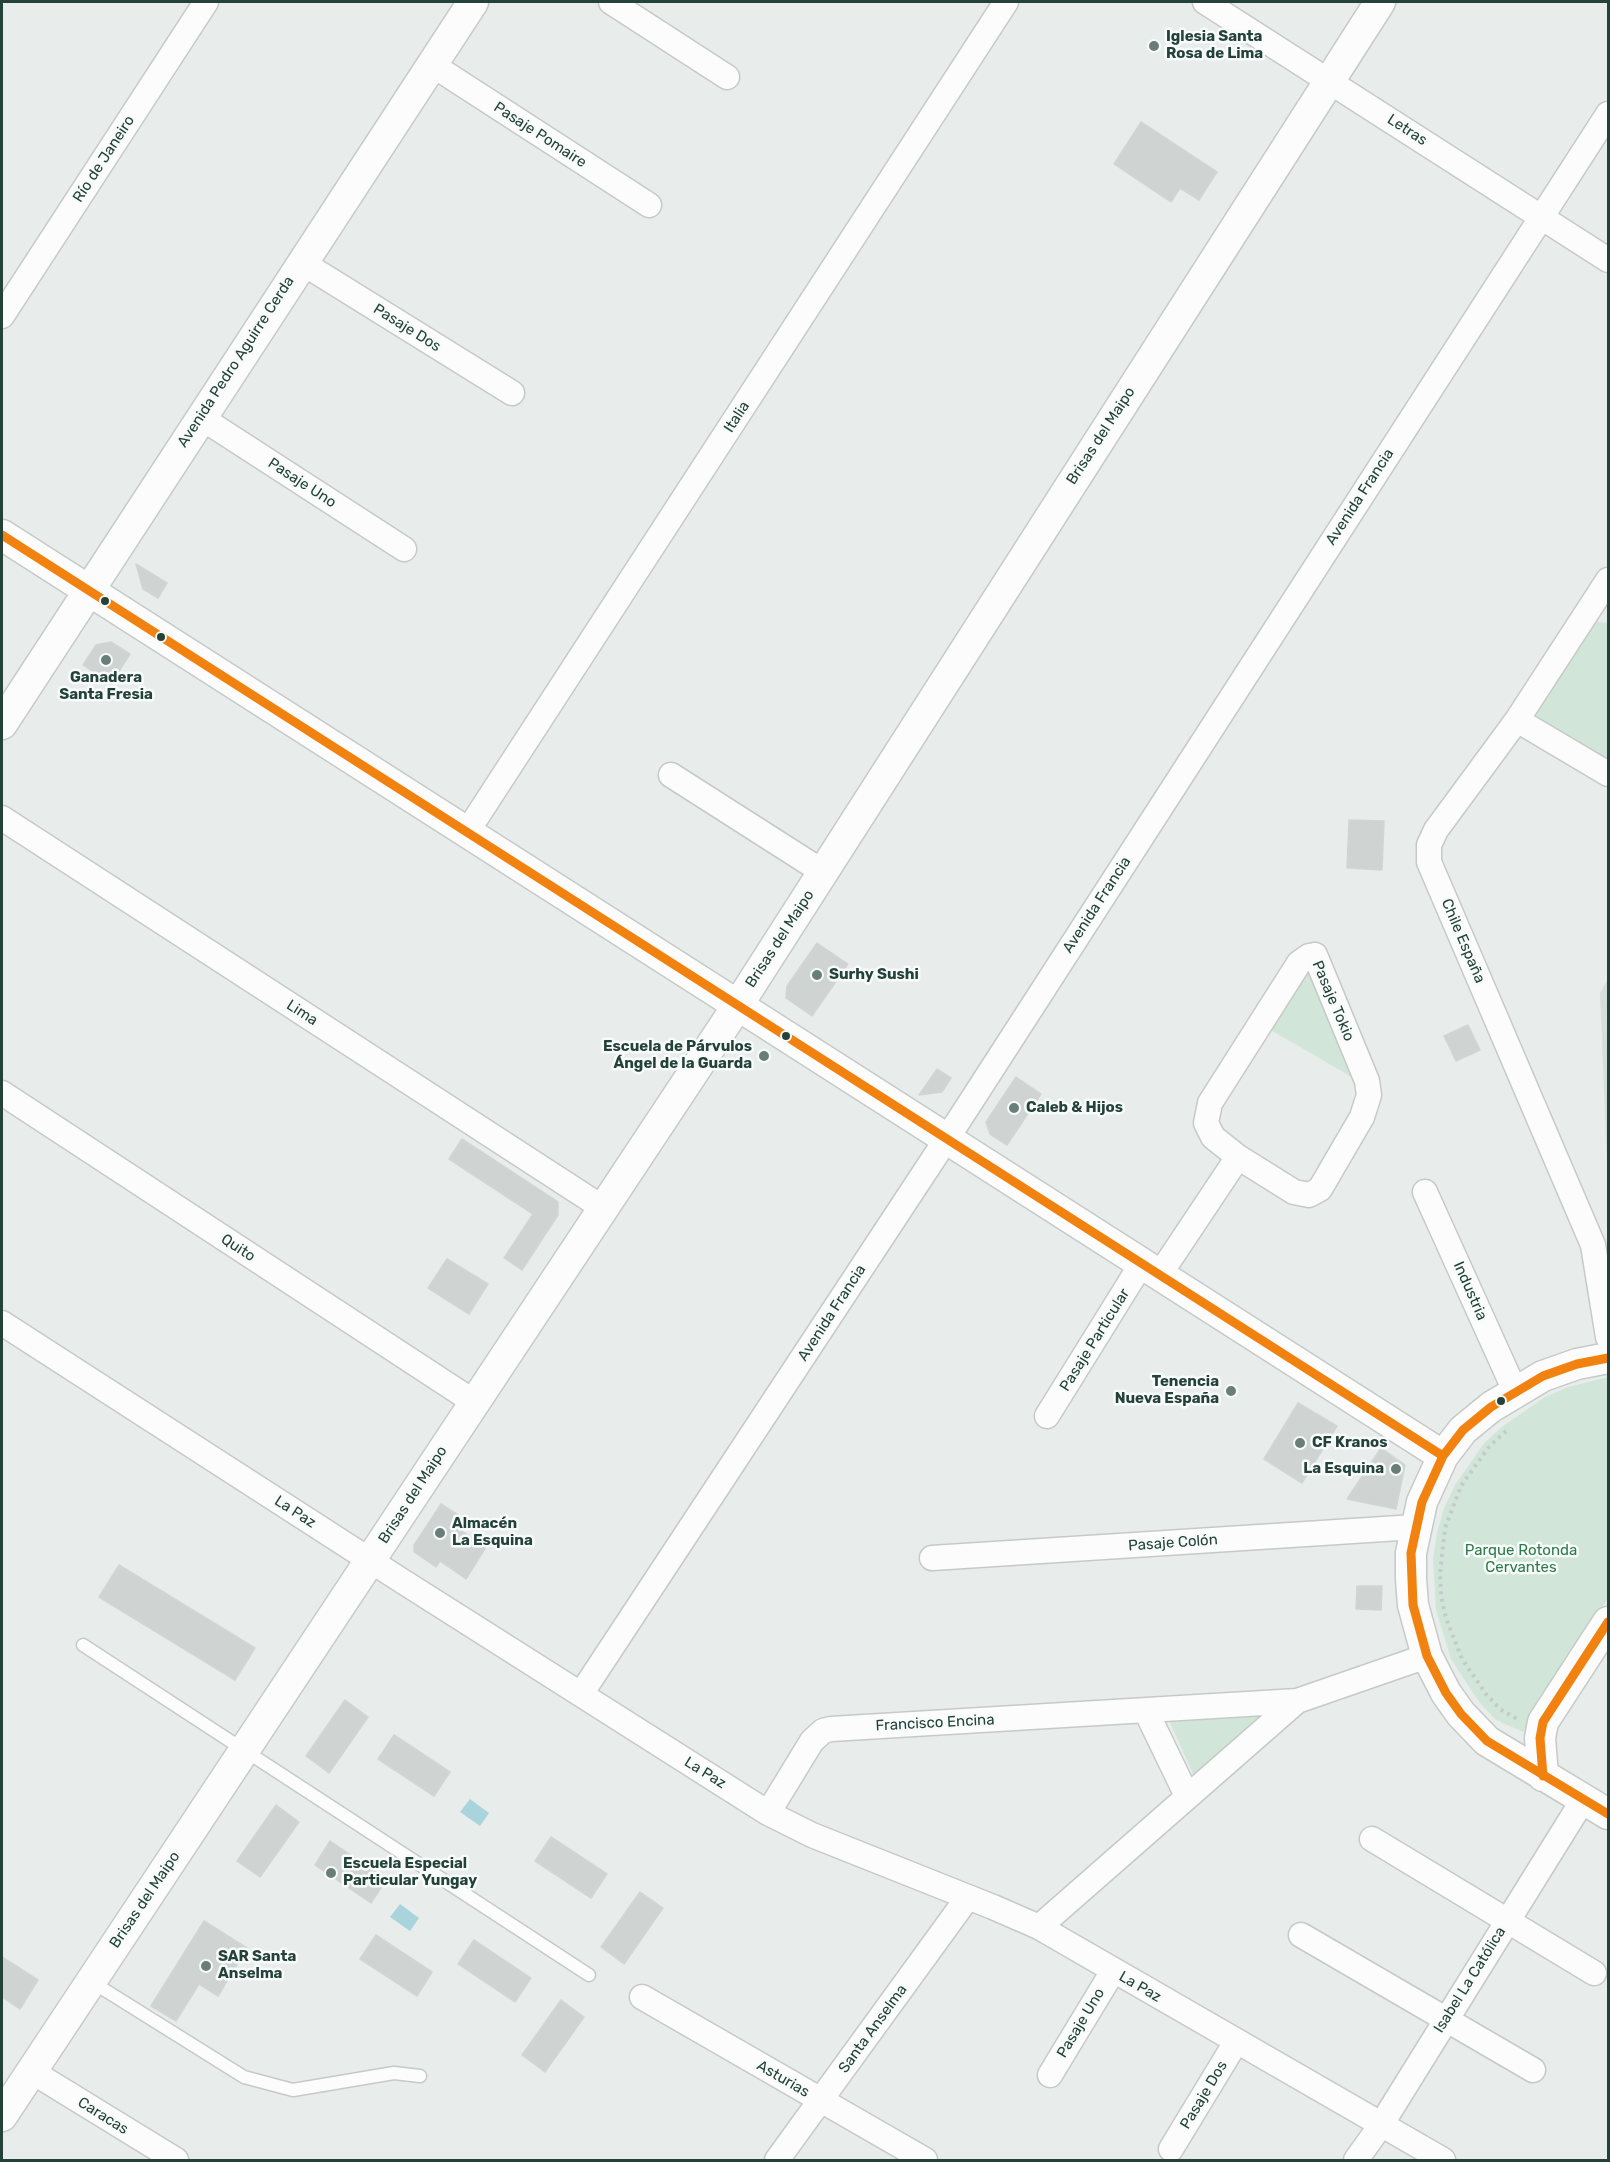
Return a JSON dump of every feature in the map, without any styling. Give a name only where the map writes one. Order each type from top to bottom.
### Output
[{"type":"street","name":"Río de Janeiro","points":[[2,316],[206,2]]},
{"type":"street","name":"Avenida Pedro Aguirre Cerda","points":[[2,724],[472,2]]},
{"type":"street","points":[[611,2],[727,77]]},
{"type":"street","name":"Italia","points":[[467,832],[1006,2]]},
{"type":"street","name":"Letras","points":[[1205,2],[1608,260]]},
{"type":"street","name":"Brisas del Maipo","points":[[2,2116],[738,1005],[1380,2]]},
{"type":"street","name":"Pasaje Pomaire","points":[[431,64],[649,205]]},
{"type":"street","name":"Avenida Francia","points":[[581,1694],[947,1138],[1608,114]]},
{"type":"street","name":"Pasaje Dos","points":[[301,262],[513,393]]},
{"type":"street","name":"Pasaje Uno","points":[[200,417],[404,549]]},
{"type":"street","points":[[2,535],[1443,1456]]},
{"type":"street","name":"Chile España","points":[[1606,591],[1517,720],[1436,830],[1429,845],[1429,862],[1593,1245],[1608,1337]]},
{"type":"street","points":[[1517,720],[1608,774]]},
{"type":"street","points":[[670,775],[823,872]]},
{"type":"street","name":"Lima","points":[[2,818],[603,1208]]},
{"type":"street","name":"Pasaje Tokio","points":[[1309,956],[1315,956],[1367,1081],[1369,1095],[1362,1117],[1320,1189],[1309,1195],[1294,1192],[1238,1157],[1213,1137],[1206,1123],[1210,1102],[1299,963],[1309,956]]},
{"type":"street","name":"Quito","points":[[2,1093],[474,1402]]},
{"type":"street","points":[[1151,1269],[1238,1157]]},
{"type":"street","name":"Industria","points":[[1425,1192],[1515,1391]]},
{"type":"street","name":"Pasaje Particular","points":[[1047,1416],[1151,1269]]},
{"type":"street","name":"La Paz","points":[[2,1323],[768,1813],[812,1835],[1039,1927],[1443,2160]]},
{"type":"street","points":[[1608,1358],[1577,1364],[1543,1376],[1491,1407],[1463,1430],[1443,1456],[1422,1502],[1415,1527],[1411,1579],[1413,1605],[1427,1656],[1446,1693],[1461,1714],[1487,1741],[1608,1814]]},
{"type":"street","name":"Pasaje Colón","points":[[932,1558],[1415,1527]]},
{"type":"street","points":[[1487,1741],[1505,1741],[1532,1732],[1532,1722],[1608,1622]]},
{"type":"street","name":"Francisco Encina","points":[[768,1813],[812,1741],[823,1731],[831,1729],[1297,1701],[1427,1656]]},
{"type":"street","name":"Francisco Encina","points":[[1039,1927],[1297,1701]]},
{"type":"street","points":[[1146,1711],[1187,1796]]},
{"type":"street","points":[[1532,1722],[1540,1737],[1543,1776]]},
{"type":"street","name":"Isabel La Católica","points":[[1356,2160],[1381,2125],[1583,1800]]},
{"type":"street","points":[[1372,1839],[1594,1973]]},
{"type":"street","name":"Santa Anselma","points":[[777,2160],[968,1897]]},
{"type":"street","points":[[1301,1935],[1533,2070]]},
{"type":"street","name":"Pasaje Uno","points":[[1050,2075],[1113,1971]]},
{"type":"street","name":"Asturias","points":[[642,1997],[925,2160]]},
{"type":"street","name":"Pasaje Dos","points":[[1171,2149],[1236,2042]]},
{"type":"street","name":"Caracas","points":[[31,2071],[176,2160]]},
{"type":"lane","points":[[83,1645],[589,1975]]},
{"type":"lane","points":[[91,1981],[244,2077],[293,2090],[394,2073],[420,2076]]},
{"type":"path","points":[[1514,1424],[1488,1448],[1461,1486],[1445,1528],[1440,1574],[1446,1618],[1462,1659],[1473,1677],[1500,1709],[1532,1722]]},
{"type":"shaded area","points":[[1608,979],[1608,1186],[1600,993]]},
{"type":"green space","points":[[1590,621],[1608,623],[1608,765],[1538,721],[1535,710]]},
{"type":"green space","points":[[1309,970],[1355,1079],[1269,1029]]},
{"type":"green space","name":"Parque Rotonda Cervantes","points":[[1608,1377],[1608,1598],[1523,1732],[1496,1720],[1479,1702],[1451,1659],[1436,1610],[1433,1559],[1437,1533],[1444,1508],[1455,1485],[1484,1443],[1503,1426],[1545,1397],[1568,1387]]},
{"type":"green space","points":[[1275,1709],[1195,1778],[1167,1716]]},
{"type":"water","points":[[470,1799],[489,1813],[480,1826],[460,1812]]},
{"type":"water","points":[[400,1904],[419,1918],[410,1931],[390,1917]]},
{"type":"building","points":[[1141,122],[1217,172],[1199,200],[1180,188],[1171,202],[1114,164]]},
{"type":"building","points":[[136,564],[167,583],[158,598],[143,589]]},
{"type":"building","name":"Ganadera Santa Fresia","points":[[111,642],[130,654],[111,684],[83,665],[96,645]]},
{"type":"building","points":[[1349,820],[1384,821],[1382,870],[1347,868]]},
{"type":"building","name":"Surhy Sushi","points":[[817,943],[848,964],[812,1016],[786,998],[787,986]]},
{"type":"building","points":[[1468,1025],[1480,1050],[1456,1061],[1444,1036]]},
{"type":"building","points":[[937,1069],[951,1078],[942,1092],[919,1095]]},
{"type":"building","name":"Caleb & Hijos","points":[[1016,1077],[1041,1094],[1007,1145],[990,1134],[986,1122]]},
{"type":"building","points":[[462,1139],[558,1202],[558,1215],[522,1270],[504,1258],[533,1214],[449,1159]]},
{"type":"building","points":[[447,1259],[488,1284],[469,1314],[428,1288]]},
{"type":"building","name":"CF Kranos","points":[[1298,1403],[1337,1426],[1302,1483],[1264,1459]]},
{"type":"building","points":[[1381,1448],[1405,1465],[1396,1509],[1347,1499]]},
{"type":"building","points":[[441,1504],[466,1520],[460,1530],[486,1547],[466,1579],[440,1561],[436,1567],[414,1552],[414,1545]]},
{"type":"building","points":[[119,1565],[255,1648],[235,1680],[99,1597]]},
{"type":"building","points":[[1357,1586],[1382,1586],[1381,1610],[1356,1609]]},
{"type":"building","points":[[345,1700],[368,1717],[329,1773],[306,1756]]},
{"type":"building","points":[[394,1735],[450,1772],[434,1796],[378,1759]]},
{"type":"building","points":[[276,1805],[299,1822],[260,1877],[237,1861]]},
{"type":"building","points":[[551,1837],[607,1874],[591,1898],[535,1861]]},
{"type":"building","points":[[330,1841],[387,1879],[371,1903],[315,1865]]},
{"type":"building","points":[[640,1892],[663,1908],[624,1964],[601,1947]]},
{"type":"building","name":"SAR Santa Anselma","points":[[204,1921],[247,1948],[218,1996],[199,1984],[176,2021],[151,2006]]},
{"type":"building","points":[[376,1935],[432,1972],[417,1996],[360,1959]]},
{"type":"building","points":[[474,1940],[531,1978],[515,2002],[458,1964]]},
{"type":"building","points":[[2,1957],[38,1980],[20,2009],[2,1997]]},
{"type":"building","points":[[561,2000],[584,2017],[545,2072],[522,2055]]},
{"type":"transit line","points":[[2,535],[1443,1456]]},
{"type":"transit line","points":[[1608,1358],[1577,1364],[1543,1376],[1491,1407],[1463,1430],[1443,1456],[1422,1502],[1411,1553],[1413,1605],[1427,1656],[1446,1693],[1461,1714],[1487,1741],[1608,1814]]},
{"type":"transit line","points":[[1543,1776],[1540,1738],[1543,1722],[1608,1622]]},
{"type":"place","name":"Iglesia Santa Rosa de Lima","points":[[1154,46]]},
{"type":"place","name":"Ganadera Santa Fresia","points":[[106,660]]},
{"type":"place","name":"Surhy Sushi","points":[[817,975]]},
{"type":"place","name":"Escuela de Párvulos Ángel de la Guarda","points":[[764,1056]]},
{"type":"place","name":"Caleb & Hijos","points":[[1014,1108]]},
{"type":"place","name":"Tenencia Nueva España","points":[[1231,1391]]},
{"type":"place","name":"CF Kranos","points":[[1300,1443]]},
{"type":"place","name":"La Esquina","points":[[1396,1469]]},
{"type":"place","name":"Almacén La Esquina","points":[[440,1533]]},
{"type":"place","name":"Escuela Especial Particular Yungay","points":[[331,1873]]},
{"type":"place","name":"SAR Santa Anselma","points":[[206,1966]]}]
